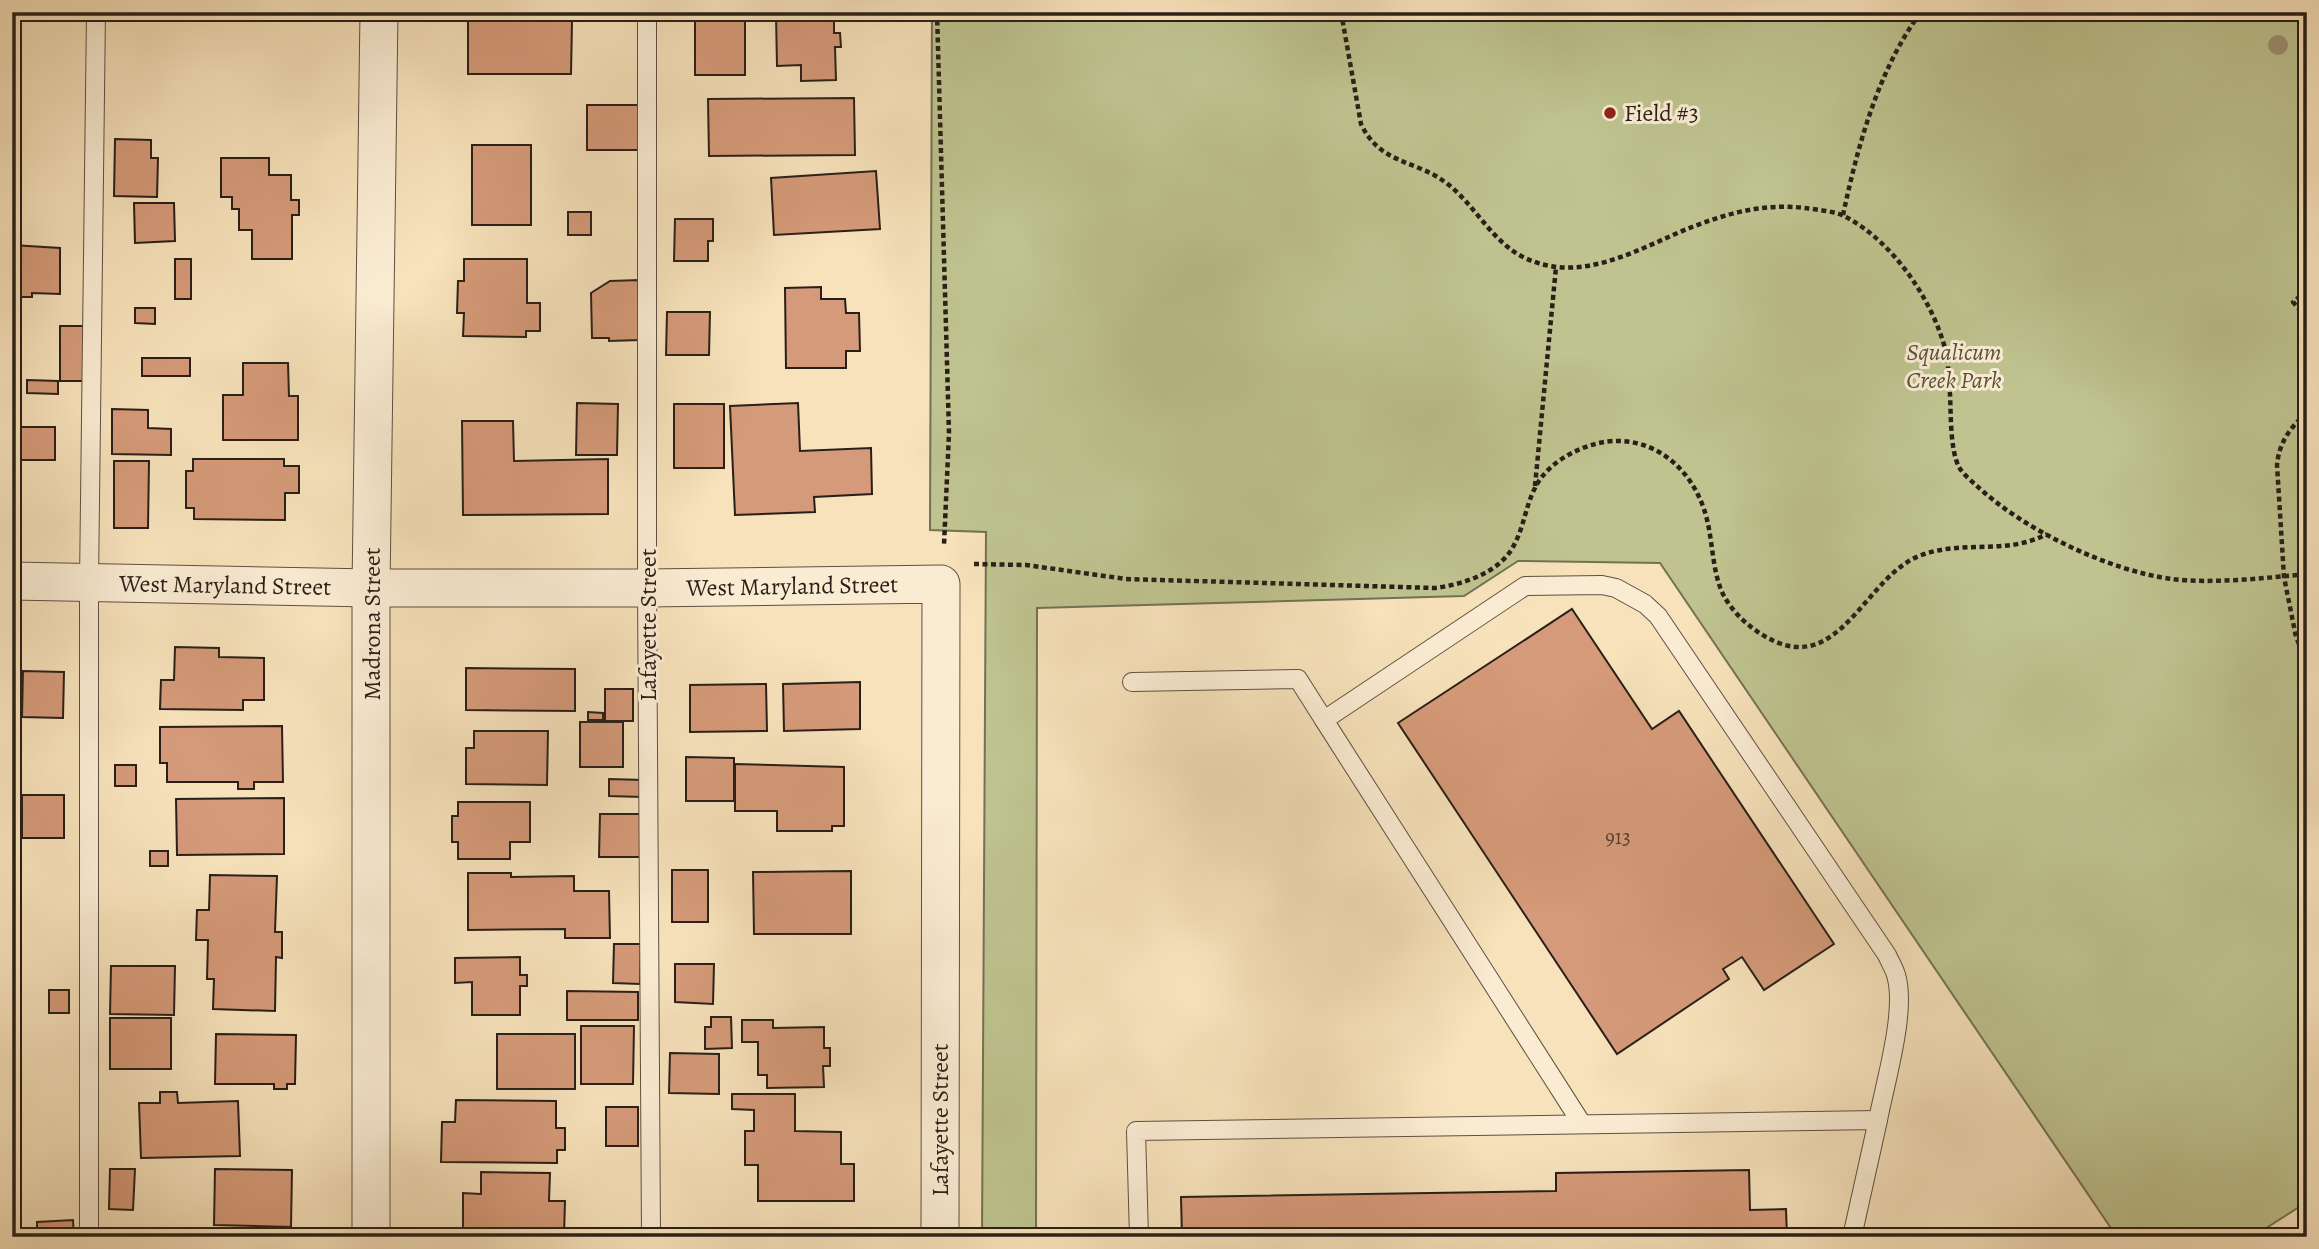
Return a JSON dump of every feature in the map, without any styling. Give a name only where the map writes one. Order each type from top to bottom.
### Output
[{"type":"street","name":"Madrona Street","points":[[371,1237],[371,588],[379,12]]},
{"type":"street","name":"West Maryland Street","points":[[12,581],[371,588],[941,584]]},
{"type":"street","name":"Lafayette Street","points":[[940,1237],[941,584]]},
{"type":"lane","points":[[89,1237],[89,582],[96,12]]},
{"type":"lane","name":"Lafayette Street","points":[[647,12],[651,1237]]},
{"type":"lane","points":[[1324,720],[1525,586],[1602,585],[1616,588],[1645,604],[1665,628],[1887,956],[1896,976],[1896,1028],[1852,1237]]},
{"type":"lane","points":[[1132,682],[1298,679],[1582,1124]]},
{"type":"lane","points":[[1139,1237],[1136,1131],[1878,1120]]},
{"type":"path","points":[[937,12],[949,433],[941,584]]},
{"type":"path","points":[[1341,12],[1366,135],[1379,149],[1447,183],[1503,242],[1520,256],[1571,269],[1597,265],[1695,226],[1764,206],[1791,206],[1843,215],[1870,232],[1898,259],[1925,302],[1946,353],[1954,449],[1959,466],[1988,497],[2020,521],[2098,558],[2169,579],[2190,581],[2307,574]]},
{"type":"path","points":[[1843,215],[1856,156],[1879,90],[1909,28],[1921,12]]},
{"type":"path","points":[[1535,487],[1556,267]]},
{"type":"path","points":[[2307,291],[2293,302],[2307,318]]},
{"type":"path","points":[[2307,413],[2287,434],[2277,455],[2284,577],[2296,637],[2307,663]]},
{"type":"green space","name":"Squalicum Creek Park","points":[[932,12],[2307,12],[2307,1202],[2252,1237],[2117,1237],[1660,563],[1518,561],[1464,596],[1037,608],[1036,1237],[982,1237],[986,532],[930,530]]},
{"type":"building","points":[[834,12],[834,33],[840,33],[841,47],[835,47],[836,80],[801,81],[801,65],[777,66],[776,15]]},
{"type":"building","points":[[695,19],[745,19],[745,75],[695,75]]},
{"type":"building","points":[[468,21],[572,21],[571,74],[468,74]]},
{"type":"building","points":[[854,98],[855,155],[709,156],[708,99]]},
{"type":"building","points":[[587,105],[639,105],[639,150],[587,150]]},
{"type":"building","points":[[115,139],[151,140],[151,158],[158,158],[157,197],[114,196]]},
{"type":"building","points":[[472,145],[531,145],[531,225],[472,225]]},
{"type":"building","points":[[221,158],[269,158],[269,175],[291,175],[291,200],[299,200],[299,215],[292,215],[292,259],[252,259],[252,230],[239,230],[239,209],[232,209],[232,197],[221,197]]},
{"type":"building","points":[[876,171],[880,229],[774,235],[771,178]]},
{"type":"building","points":[[134,203],[174,203],[175,241],[135,243]]},
{"type":"building","points":[[568,212],[591,212],[591,235],[568,235]]},
{"type":"building","points":[[675,219],[713,219],[713,241],[708,241],[708,261],[674,261]]},
{"type":"building","points":[[12,245],[60,248],[60,294],[32,293],[32,297],[12,297]]},
{"type":"building","points":[[175,259],[191,259],[191,299],[175,299]]},
{"type":"building","points":[[464,259],[527,259],[527,303],[540,303],[540,331],[526,331],[526,337],[463,336],[464,313],[457,313],[458,281],[464,281]]},
{"type":"building","points":[[639,280],[640,340],[609,341],[609,338],[592,338],[591,293],[610,281]]},
{"type":"building","points":[[821,287],[821,299],[845,299],[846,313],[859,313],[860,351],[846,351],[846,368],[786,368],[785,288]]},
{"type":"building","points":[[135,308],[155,308],[155,324],[135,323]]},
{"type":"building","points":[[667,312],[710,312],[709,355],[666,355]]},
{"type":"building","points":[[60,326],[85,326],[85,381],[60,381]]},
{"type":"building","points":[[142,358],[190,358],[190,376],[142,376]]},
{"type":"building","points":[[243,363],[288,363],[289,396],[298,396],[298,440],[223,440],[223,395],[243,395]]},
{"type":"building","points":[[27,380],[58,381],[58,394],[27,393]]},
{"type":"building","points":[[577,403],[618,404],[617,455],[576,455]]},
{"type":"building","points":[[798,403],[800,451],[871,448],[872,494],[814,497],[815,512],[735,515],[730,406]]},
{"type":"building","points":[[674,404],[724,404],[724,468],[674,468]]},
{"type":"building","points":[[112,409],[148,410],[148,428],[171,429],[171,455],[112,454]]},
{"type":"building","points":[[462,421],[513,421],[514,461],[608,459],[608,514],[463,515]]},
{"type":"building","points":[[20,427],[55,427],[55,460],[20,460]]},
{"type":"building","points":[[193,459],[284,459],[284,466],[299,466],[299,493],[285,493],[285,520],[194,519],[194,508],[186,508],[186,471],[193,471]]},
{"type":"building","points":[[114,461],[149,461],[148,528],[114,528]]},
{"type":"building","points":[[12,477],[17,477],[17,535],[12,535]]},
{"type":"building","points":[[1572,609],[1652,729],[1679,711],[1834,944],[1764,990],[1742,957],[1723,969],[1729,979],[1617,1054],[1398,723]]},
{"type":"building","points":[[175,647],[219,648],[219,657],[264,658],[264,700],[243,700],[243,710],[160,709],[161,680],[174,680]]},
{"type":"building","points":[[466,668],[575,669],[575,711],[466,710]]},
{"type":"building","points":[[23,671],[64,672],[63,718],[22,717]]},
{"type":"building","points":[[860,682],[860,729],[784,731],[783,684]]},
{"type":"building","points":[[766,684],[767,731],[690,732],[690,685]]},
{"type":"building","points":[[605,689],[633,689],[633,721],[605,721]]},
{"type":"building","points":[[588,712],[603,713],[603,720],[588,720]]},
{"type":"building","points":[[580,722],[623,722],[623,767],[580,767]]},
{"type":"building","points":[[282,726],[283,782],[254,782],[254,789],[238,789],[238,782],[167,782],[167,763],[160,763],[160,727]]},
{"type":"building","points":[[474,731],[548,731],[547,785],[466,784],[466,748],[474,748]]},
{"type":"building","points":[[686,757],[734,758],[734,801],[686,801]]},
{"type":"building","points":[[735,764],[844,767],[844,826],[832,826],[832,831],[777,831],[777,811],[735,811]]},
{"type":"building","points":[[115,765],[136,765],[136,786],[115,786]]},
{"type":"building","points":[[609,779],[643,780],[642,797],[609,796]]},
{"type":"building","points":[[22,795],[64,795],[64,838],[22,838]]},
{"type":"building","points":[[284,798],[284,854],[177,855],[176,799]]},
{"type":"building","points":[[458,802],[530,802],[530,842],[510,842],[510,859],[458,859],[458,842],[452,842],[452,816],[458,816]]},
{"type":"building","points":[[12,814],[15,814],[15,860],[12,860]]},
{"type":"building","points":[[600,814],[642,814],[642,857],[599,857]]},
{"type":"building","points":[[150,851],[168,851],[168,866],[150,866]]},
{"type":"building","points":[[672,870],[708,870],[708,922],[672,922]]},
{"type":"building","points":[[851,871],[851,934],[754,934],[753,872]]},
{"type":"building","points":[[468,873],[511,873],[511,877],[574,876],[574,891],[609,891],[610,938],[565,938],[565,929],[468,930]]},
{"type":"building","points":[[210,875],[277,876],[275,932],[282,932],[282,958],[276,957],[275,1011],[213,1009],[214,979],[207,979],[208,940],[196,940],[197,910],[209,910]]},
{"type":"building","points":[[614,944],[641,944],[640,984],[613,983]]},
{"type":"building","points":[[520,957],[520,975],[527,975],[527,986],[520,986],[520,1015],[472,1015],[472,982],[455,983],[455,958]]},
{"type":"building","points":[[675,964],[714,964],[713,1004],[675,1002]]},
{"type":"building","points":[[111,966],[175,966],[174,1015],[110,1014]]},
{"type":"building","points":[[49,990],[69,990],[69,1013],[49,1013]]},
{"type":"building","points":[[567,991],[638,992],[638,1020],[567,1020]]},
{"type":"building","points":[[711,1017],[731,1017],[732,1048],[705,1049],[705,1027],[711,1027]]},
{"type":"building","points":[[110,1018],[171,1018],[171,1069],[110,1069]]},
{"type":"building","points":[[742,1020],[773,1020],[773,1028],[824,1027],[824,1048],[830,1048],[830,1066],[823,1066],[824,1087],[767,1088],[767,1075],[758,1075],[758,1042],[742,1042]]},
{"type":"building","points":[[581,1026],[634,1026],[633,1084],[581,1084]]},
{"type":"building","points":[[216,1034],[296,1035],[295,1084],[287,1084],[287,1089],[274,1089],[274,1084],[215,1084]]},
{"type":"building","points":[[497,1034],[575,1034],[575,1089],[497,1089]]},
{"type":"building","points":[[670,1053],[719,1054],[719,1094],[669,1093]]},
{"type":"building","points":[[160,1092],[177,1092],[178,1103],[238,1101],[240,1156],[141,1158],[139,1103],[160,1103]]},
{"type":"building","points":[[732,1094],[795,1094],[795,1131],[841,1132],[841,1164],[854,1164],[854,1201],[758,1201],[758,1165],[745,1165],[745,1131],[754,1131],[754,1110],[732,1109]]},
{"type":"building","points":[[456,1100],[556,1101],[556,1128],[565,1128],[565,1150],[557,1150],[557,1163],[441,1162],[442,1122],[455,1122]]},
{"type":"building","points":[[606,1107],[638,1107],[638,1146],[606,1146]]},
{"type":"building","points":[[110,1169],[135,1169],[133,1210],[109,1209]]},
{"type":"building","points":[[215,1169],[292,1170],[291,1227],[214,1225]]},
{"type":"building","points":[[1749,1170],[1750,1210],[1786,1209],[1787,1237],[1182,1237],[1181,1197],[1556,1191],[1556,1173]]},
{"type":"building","points":[[481,1172],[550,1173],[549,1201],[565,1201],[564,1235],[463,1237],[463,1193],[481,1194]]},
{"type":"building","points":[[73,1220],[74,1237],[22,1237],[22,1234],[37,1234],[37,1222]]},
{"type":"place","name":"Field #3","points":[[1610,113]]}]
